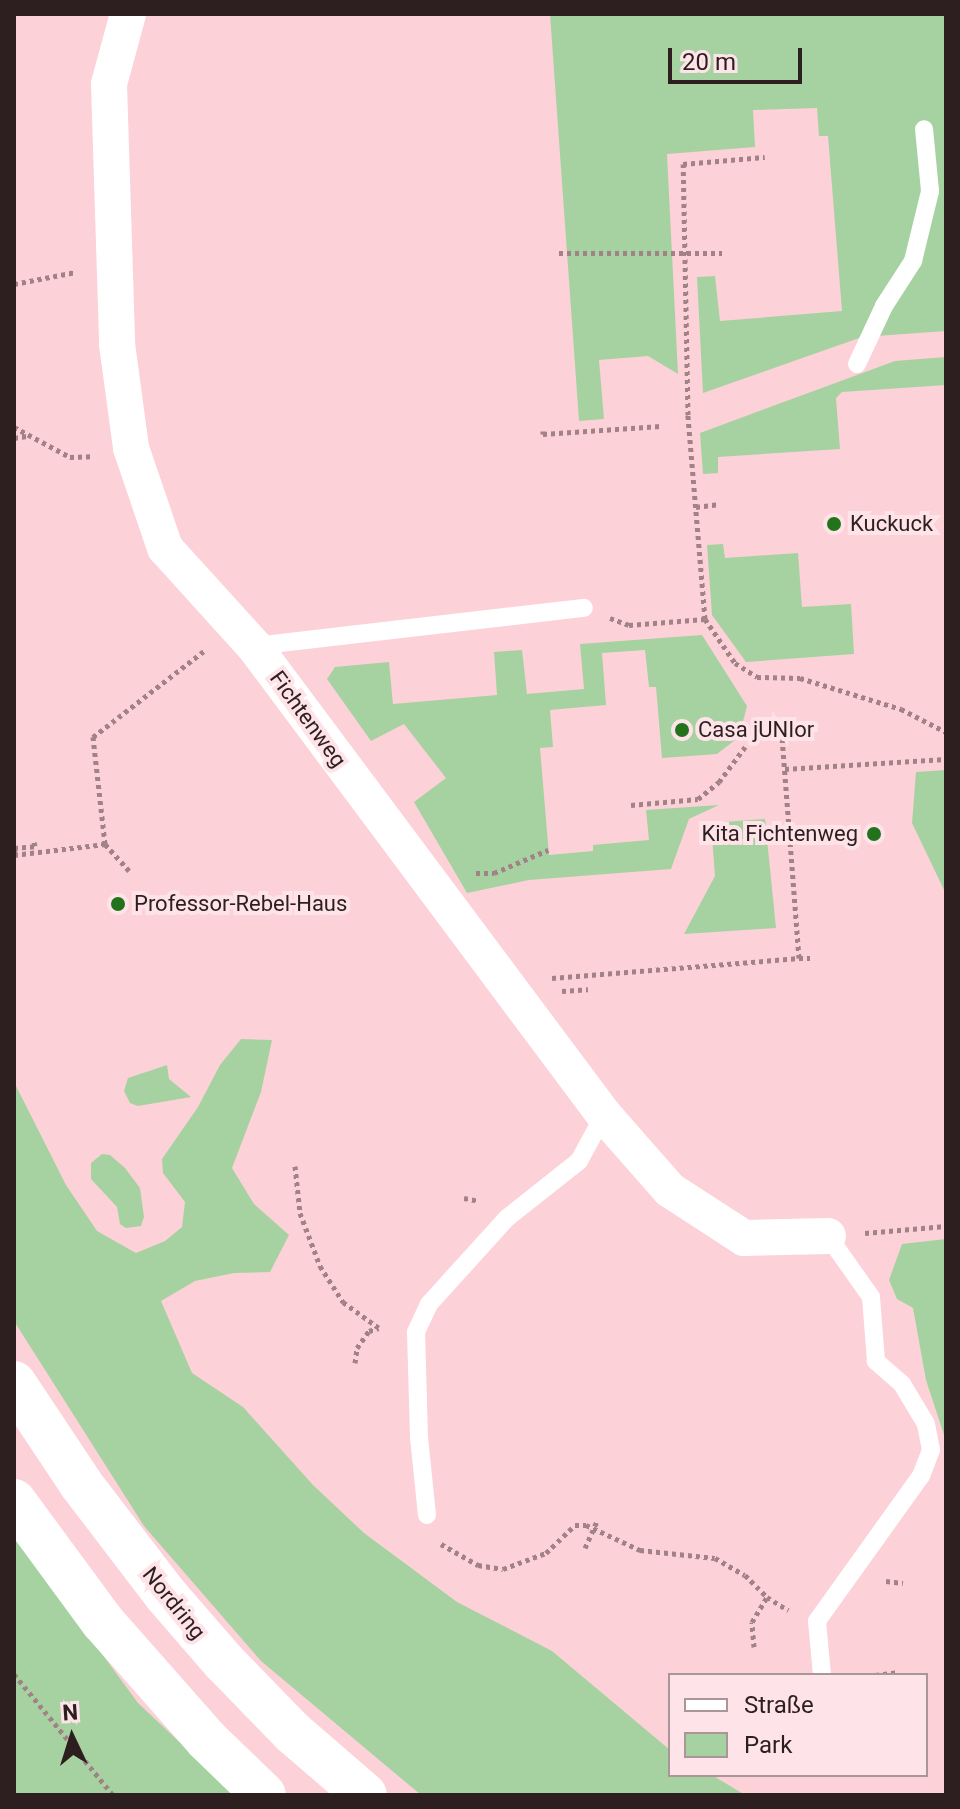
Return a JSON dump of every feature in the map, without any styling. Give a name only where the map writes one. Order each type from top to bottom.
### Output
[{"type":"street","name":"Fichtenweg","points":[[128,14],[109,84],[117,344],[131,448],[165,548],[245,636],[604,1115],[670,1190],[744,1238],[828,1236]]},
{"type":"street","name":"Nordring","points":[[14,1383],[81,1484],[165,1594],[224,1662],[292,1732],[365,1795]]},
{"type":"street","points":[[14,1501],[113,1634],[207,1740],[264,1795]]},
{"type":"lane","points":[[857,364],[884,306],[913,261],[930,191],[924,129]]},
{"type":"lane","points":[[245,636],[584,608]]},
{"type":"lane","points":[[427,1515],[419,1438],[416,1332],[429,1304],[507,1218],[579,1161],[604,1115]]},
{"type":"lane","points":[[822,1673],[817,1621],[921,1476],[931,1450],[926,1424],[902,1384],[876,1361],[871,1297],[828,1236]]},
{"type":"path","points":[[765,157],[683,164],[688,415],[705,619],[735,663],[757,677],[800,678],[901,709],[946,732]]},
{"type":"path","points":[[559,253],[722,253]]},
{"type":"path","points":[[14,284],[113,266]]},
{"type":"path","points":[[543,431],[543,434],[661,426]]},
{"type":"path","points":[[14,427],[70,457],[105,455],[131,448]]},
{"type":"path","points":[[14,438],[28,436]]},
{"type":"path","points":[[696,507],[720,504]]},
{"type":"path","points":[[584,608],[629,625],[705,619]]},
{"type":"path","points":[[129,871],[105,844],[93,737],[245,636]]},
{"type":"path","points":[[782,739],[799,958]]},
{"type":"path","points":[[631,805],[698,799],[719,782],[745,747]]},
{"type":"path","points":[[785,769],[946,759]]},
{"type":"path","points":[[34,842],[35,846],[14,848],[14,854],[105,844]]},
{"type":"path","points":[[423,875],[445,860],[458,861],[480,875],[494,873],[548,850]]},
{"type":"path","points":[[508,988],[545,978],[810,958]]},
{"type":"path","points":[[295,1166],[300,1213],[320,1266],[343,1302],[379,1328]]},
{"type":"path","points":[[464,1198],[473,1199]]},
{"type":"path","points":[[828,1236],[946,1226]]},
{"type":"path","points":[[355,1363],[357,1348],[369,1331]]},
{"type":"path","points":[[585,1548],[597,1521]]},
{"type":"path","points":[[434,1534],[456,1555],[478,1565],[503,1569],[546,1553],[575,1525],[594,1529],[640,1550],[715,1558],[745,1575],[767,1597]]},
{"type":"path","points":[[886,1584],[903,1583]]},
{"type":"path","points":[[754,1647],[752,1622],[758,1610]]},
{"type":"path","points":[[890,1673],[898,1672]]},
{"type":"path","points":[[14,1674],[113,1795]]},
{"type":"green space","points":[[550,14],[946,14],[946,331],[862,337],[703,393],[697,277],[715,276],[720,321],[842,311],[828,136],[819,136],[817,108],[753,110],[755,147],[667,154],[678,374],[648,356],[599,360],[604,419],[579,421]]},
{"type":"green space","points":[[946,357],[946,385],[842,392],[836,398],[840,449],[718,457],[718,473],[703,474],[700,433],[895,361]]},
{"type":"green space","points":[[723,544],[725,558],[798,553],[802,607],[851,604],[854,654],[746,662],[712,615],[707,545]]},
{"type":"green space","points":[[702,635],[747,706],[739,737],[717,754],[662,758],[656,687],[649,687],[645,650],[602,653],[606,705],[550,710],[553,747],[540,748],[549,855],[593,851],[593,845],[649,840],[646,810],[719,805],[689,819],[671,869],[529,880],[467,893],[414,802],[446,778],[404,724],[371,741],[327,679],[335,667],[389,662],[393,704],[497,695],[494,652],[522,650],[527,694],[584,689],[580,644]]},
{"type":"green space","points":[[946,770],[946,894],[912,823],[916,772]]},
{"type":"green space","points":[[765,819],[776,928],[684,934],[715,876],[711,823]]},
{"type":"green space","points":[[241,1039],[272,1040],[261,1092],[232,1168],[254,1204],[289,1235],[270,1272],[234,1273],[195,1281],[161,1301],[192,1373],[243,1407],[313,1485],[364,1533],[457,1602],[552,1651],[668,1748],[668,1777],[715,1777],[745,1795],[421,1795],[261,1661],[144,1526],[14,1321],[14,1082],[66,1185],[97,1231],[136,1253],[165,1241],[182,1227],[185,1202],[163,1173],[162,1159],[198,1107],[220,1065]]},
{"type":"green space","points":[[167,1065],[169,1079],[191,1097],[138,1106],[130,1103],[124,1091],[128,1078]]},
{"type":"green space","points":[[102,1154],[110,1155],[125,1168],[140,1188],[144,1217],[141,1226],[126,1228],[120,1224],[117,1207],[91,1179],[91,1163]]},
{"type":"green space","points":[[946,1239],[946,1441],[926,1380],[913,1308],[897,1299],[889,1280],[902,1244]]},
{"type":"green space","points":[[14,1534],[138,1703],[236,1795],[14,1795]]},
{"type":"place","name":"Kuckuck","points":[[834,524]]},
{"type":"place","name":"Casa jUNIor","points":[[682,730]]},
{"type":"place","name":"Kita Fichtenweg","points":[[874,834]]},
{"type":"place","name":"Professor-Rebel-Haus","points":[[118,904]]}]
